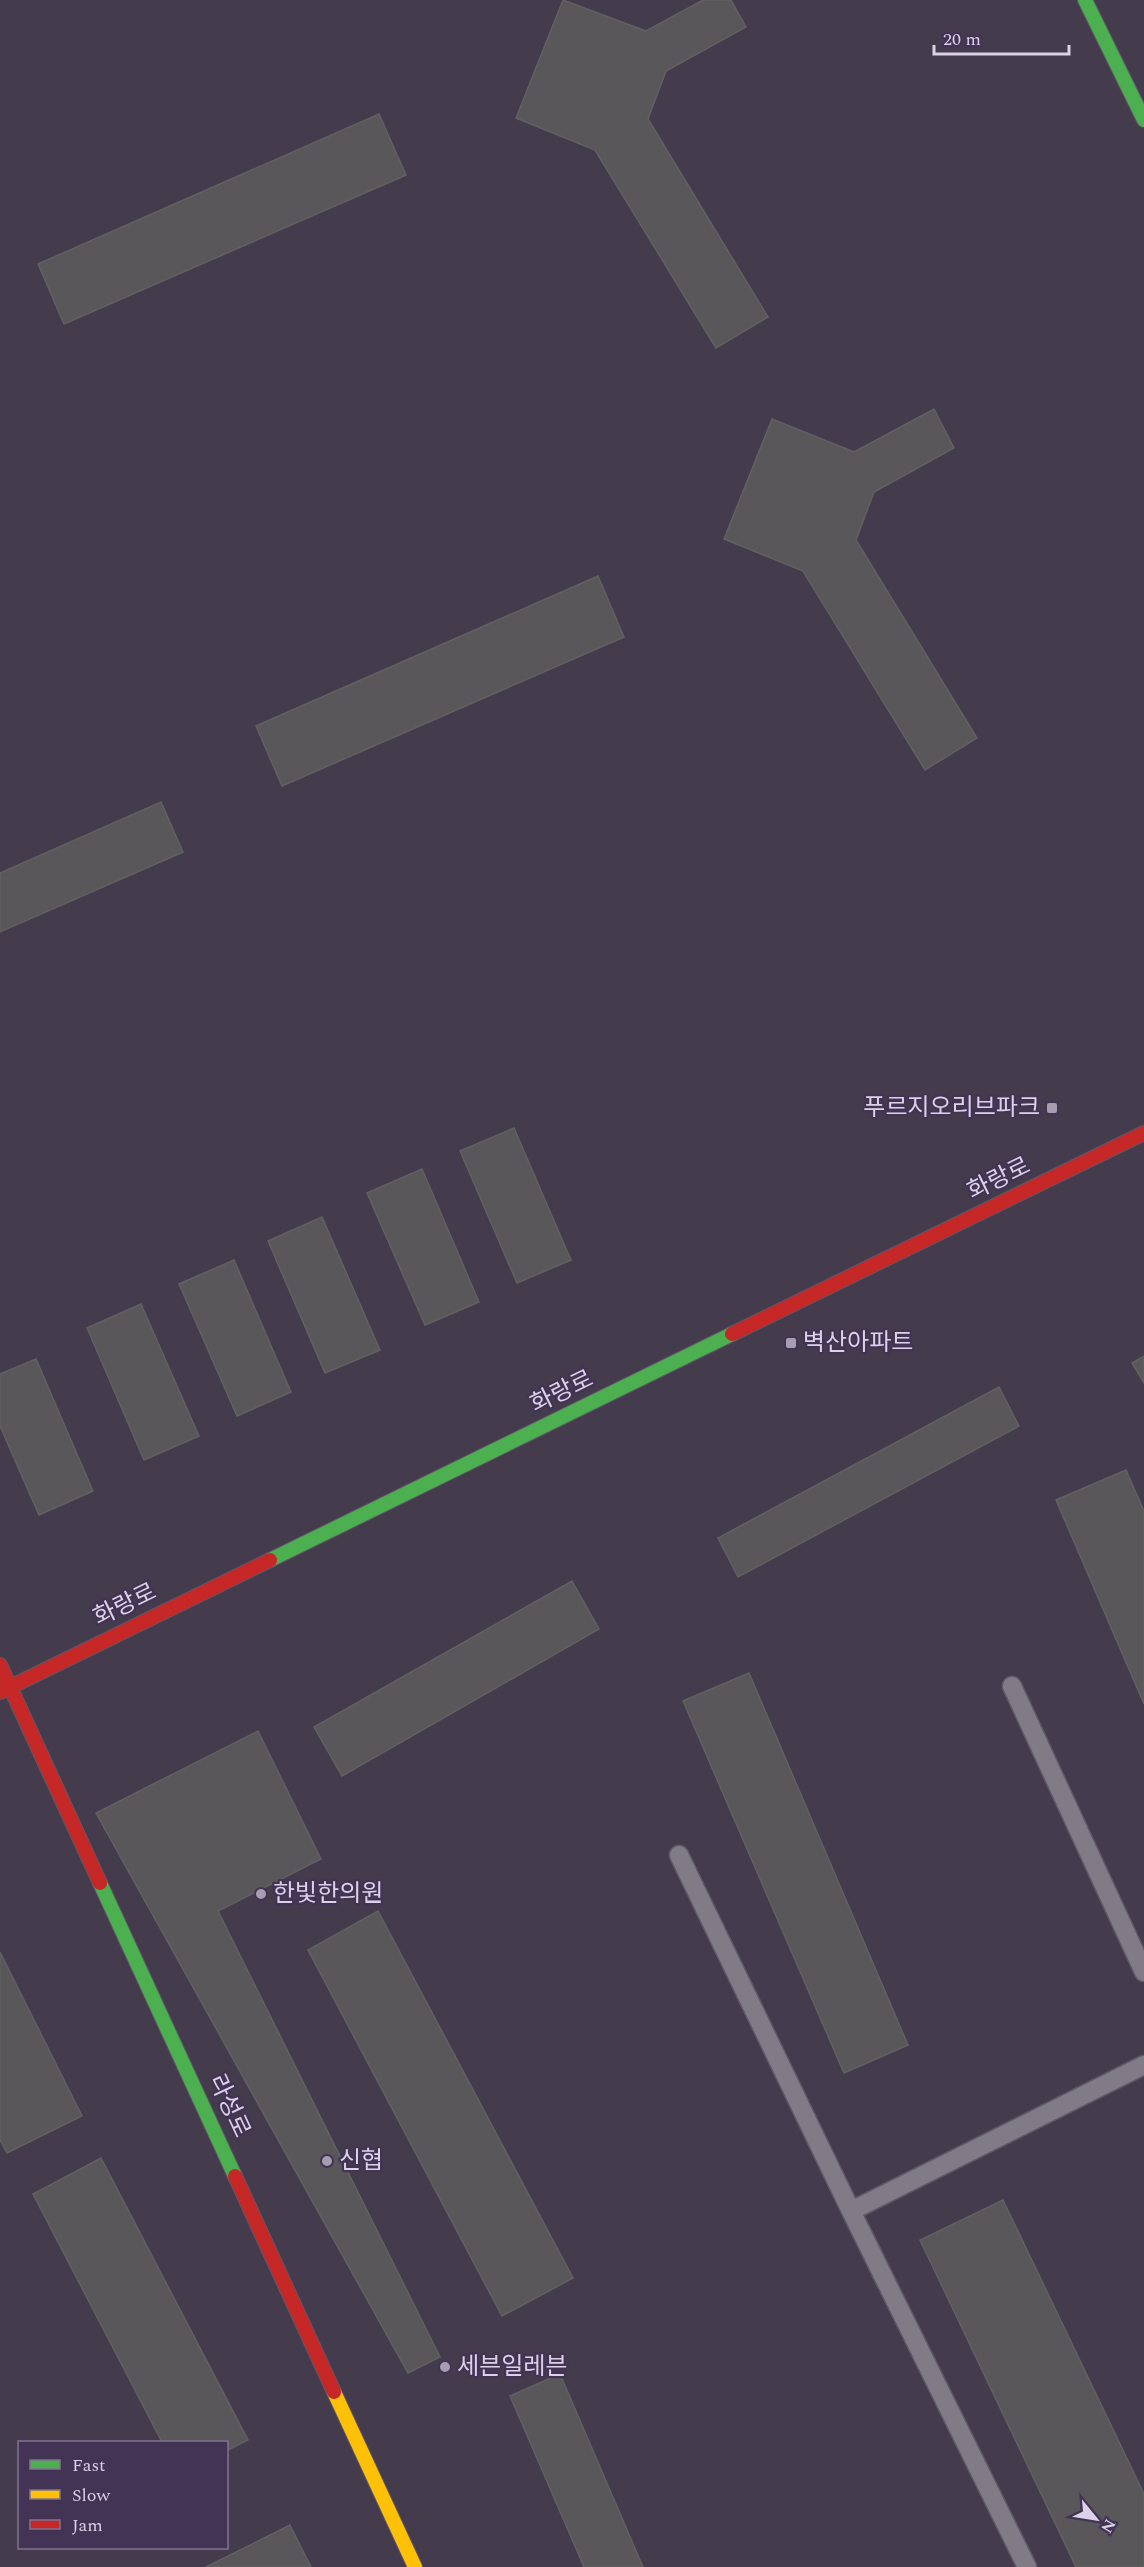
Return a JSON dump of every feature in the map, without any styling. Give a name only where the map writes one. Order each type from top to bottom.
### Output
[{"type":"street","points":[[1084,0],[1144,120]]},
{"type":"street","name":"화랑로","points":[[6,1689],[1144,1133]]},
{"type":"street","name":"라성로","points":[[0,1665],[6,1689],[415,2567]]},
{"type":"lane","points":[[1012,1686],[1144,1972]]},
{"type":"lane","points":[[679,1855],[1027,2567]]},
{"type":"lane","points":[[851,2211],[1144,2065]]},
{"type":"building","points":[[563,0],[646,31],[703,0],[731,0],[746,27],[666,71],[648,119],[768,317],[716,348],[595,150],[516,118]]},
{"type":"building","points":[[379,114],[406,175],[64,324],[38,264]]},
{"type":"building","points":[[934,409],[954,448],[874,492],[856,540],[977,738],[925,770],[803,571],[724,539],[772,419],[854,452]]},
{"type":"building","points":[[598,576],[624,637],[282,786],[256,726]]},
{"type":"building","points":[[161,802],[183,852],[0,932],[0,873]]},
{"type":"building","points":[[514,1128],[571,1260],[517,1283],[460,1151]]},
{"type":"building","points":[[422,1169],[479,1302],[425,1325],[367,1193]]},
{"type":"building","points":[[322,1217],[380,1350],[325,1373],[268,1241]]},
{"type":"building","points":[[234,1260],[291,1392],[237,1416],[179,1284]]},
{"type":"building","points":[[141,1304],[199,1436],[144,1460],[87,1328]]},
{"type":"building","points":[[1144,1356],[1144,1383],[1132,1363]]},
{"type":"building","points":[[36,1359],[93,1491],[39,1515],[0,1426],[0,1374]]},
{"type":"building","points":[[999,1387],[1019,1426],[738,1577],[718,1538]]},
{"type":"building","points":[[1126,1470],[1144,1511],[1144,1704],[1056,1500]]},
{"type":"building","points":[[572,1581],[599,1629],[342,1776],[314,1727]]},
{"type":"building","points":[[749,1673],[908,2045],[844,2073],[683,1701]]},
{"type":"building","points":[[258,1731],[321,1859],[218,1911],[440,2357],[408,2373],[96,1813]]},
{"type":"building","points":[[378,1911],[573,2278],[502,2316],[308,1950]]},
{"type":"building","points":[[0,1952],[82,2116],[7,2153],[0,2140]]},
{"type":"building","points":[[101,2158],[248,2440],[228,2450],[228,2441],[161,2441],[33,2194]]},
{"type":"building","points":[[1003,2200],[1144,2494],[1144,2567],[1076,2567],[920,2240]]},
{"type":"building","points":[[560,2374],[643,2567],[584,2567],[510,2396]]},
{"type":"building","points":[[290,2525],[311,2567],[206,2567]]},
{"type":"traffic: fast","points":[[1085,0],[1144,120]]},
{"type":"traffic: fast","points":[[270,1560],[732,1334]]},
{"type":"traffic: fast","points":[[100,1883],[235,2176]]},
{"type":"traffic: slow","points":[[334,2392],[415,2567]]},
{"type":"traffic: jam","points":[[732,1334],[1144,1133]]},
{"type":"traffic: jam","points":[[0,1692],[270,1560]]},
{"type":"traffic: jam","points":[[0,1665],[100,1883]]},
{"type":"traffic: jam","points":[[235,2176],[334,2392]]},
{"type":"place","name":"푸르지오리브파크","points":[[1052,1108]]},
{"type":"place","name":"벽산아파트","points":[[791,1343]]},
{"type":"place","name":"한빛한의원","points":[[261,1894]]},
{"type":"place","name":"신협","points":[[327,2161]]},
{"type":"place","name":"세븐일레븐","points":[[445,2367]]}]
